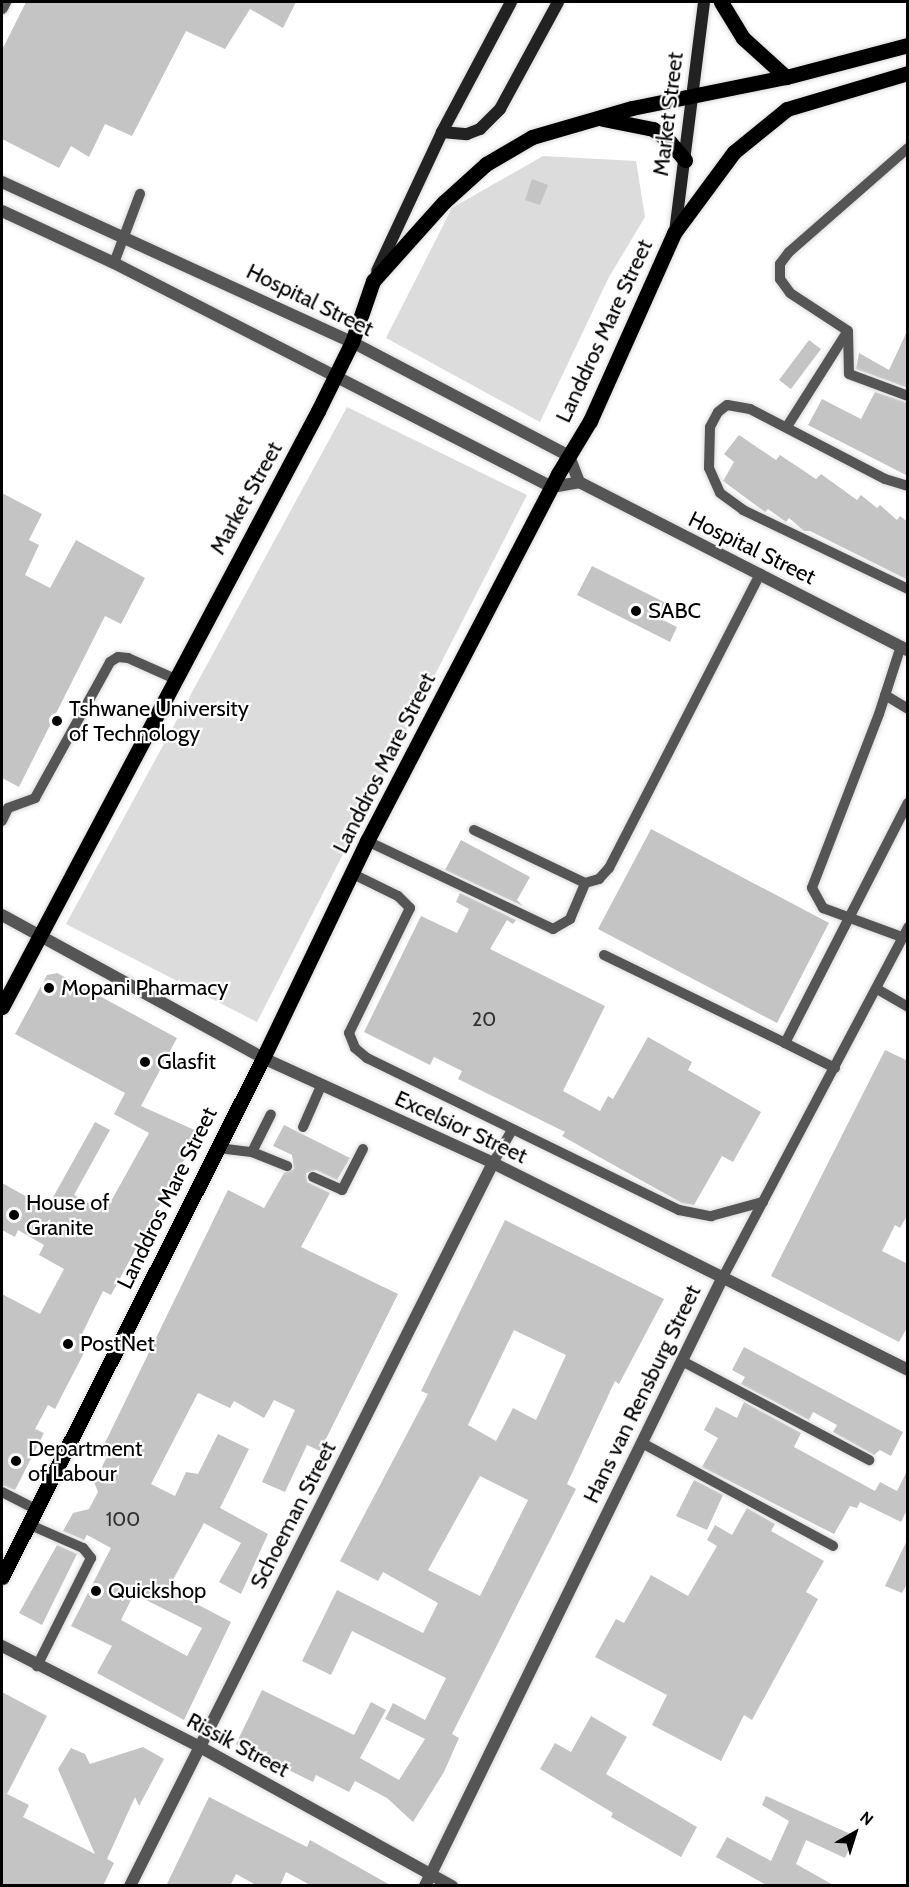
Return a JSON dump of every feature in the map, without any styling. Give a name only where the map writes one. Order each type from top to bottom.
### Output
[{"type":"main road","name":"Market Street","points":[[2,1007],[173,678],[352,342],[373,281],[442,132],[511,2]]},
{"type":"main road","points":[[442,132],[466,134],[480,129],[500,109],[558,2]]},
{"type":"main road","name":"Market Street","points":[[674,233],[694,93],[704,2]]},
{"type":"main road","points":[[721,2],[743,38],[786,77]]},
{"type":"main road","points":[[373,281],[444,202],[486,164],[532,137],[591,118],[694,93],[786,77],[908,45]]},
{"type":"main road","name":"Landdros Mare Street","points":[[2,1577],[263,1058],[367,842],[552,487],[590,421],[674,233],[734,152],[787,109],[908,73]]},
{"type":"main road","points":[[591,118],[653,129],[669,141],[685,160]]},
{"type":"street","points":[[2,8],[5,2]]},
{"type":"street","name":"Hospital Street","points":[[2,182],[125,236],[352,342],[569,456]]},
{"type":"street","points":[[2,212],[114,263],[552,487],[579,482],[569,456]]},
{"type":"street","name":"Hospital Street","points":[[579,482],[904,648]]},
{"type":"street","name":"Excelsior Street","points":[[2,915],[39,933],[263,1058],[494,1163],[908,1370]]},
{"type":"street","name":"Schoeman Street","points":[[130,1886],[494,1163]]},
{"type":"street","name":"Hans van Rensburg Street","points":[[428,1880],[723,1276]]},
{"type":"street","name":"Rissik Street","points":[[2,1646],[37,1666],[200,1747],[428,1880],[452,1886]]},
{"type":"lane","points":[[848,331],[790,292],[780,279],[780,264],[789,252],[908,148]]},
{"type":"lane","points":[[114,263],[140,194]]},
{"type":"lane","points":[[848,331],[849,374],[908,396]]},
{"type":"lane","points":[[788,425],[848,331]]},
{"type":"lane","points":[[908,486],[885,479],[788,425],[750,409],[727,405],[717,412],[710,427],[709,468],[720,493],[743,510],[908,589]]},
{"type":"lane","points":[[474,830],[585,883],[599,879],[609,868],[760,574]]},
{"type":"lane","points":[[902,937],[823,908],[812,888],[904,648]]},
{"type":"lane","points":[[2,821],[8,808],[35,798],[110,662],[118,657],[128,658],[173,678]]},
{"type":"lane","points":[[885,695],[908,709]]},
{"type":"lane","points":[[785,1043],[908,803]]},
{"type":"lane","points":[[367,842],[553,929],[570,919],[585,883]]},
{"type":"lane","points":[[353,874],[398,896],[410,908],[349,1038],[367,1058],[512,1131],[688,1213],[711,1216],[763,1202]]},
{"type":"lane","name":"Hans van Rensburg Street","points":[[723,1276],[908,927]]},
{"type":"lane","points":[[604,955],[835,1068]]},
{"type":"lane","points":[[877,989],[908,1007]]},
{"type":"lane","points":[[303,1127],[321,1086]]},
{"type":"lane","points":[[252,1152],[271,1114]]},
{"type":"lane","points":[[494,1163],[512,1131]]},
{"type":"lane","points":[[218,1148],[252,1152],[287,1166]]},
{"type":"lane","points":[[313,1177],[342,1190],[363,1149]]},
{"type":"lane","points":[[682,1361],[869,1460]]},
{"type":"lane","points":[[642,1443],[833,1546]]},
{"type":"lane","points":[[2,1492],[36,1509]]},
{"type":"lane","points":[[28,1524],[82,1548],[90,1558],[37,1666]]},
{"type":"shaded area","points":[[543,156],[636,161],[645,217],[609,277],[540,422],[386,338],[452,208]]},
{"type":"shaded area","points":[[347,407],[527,495],[257,1022],[66,924]]},
{"type":"building","points":[[26,2],[296,2],[283,28],[250,9],[225,49],[186,31],[132,136],[105,124],[89,157],[71,146],[59,168],[2,139],[2,50]]},
{"type":"building","points":[[532,179],[548,185],[540,205],[525,200]]},
{"type":"building","points":[[908,329],[908,388],[856,369],[859,353],[889,370]]},
{"type":"building","points":[[809,340],[821,349],[791,389],[779,380]]},
{"type":"building","points":[[875,392],[908,403],[908,476],[808,425],[822,399],[861,419]]},
{"type":"building","points":[[739,435],[776,460],[780,455],[816,479],[821,474],[857,500],[861,495],[877,508],[880,505],[897,520],[900,516],[908,522],[908,580],[810,531],[804,531],[789,518],[786,522],[768,509],[765,512],[723,481],[734,462],[724,454]]},
{"type":"building","points":[[2,493],[42,514],[29,540],[39,545],[25,575],[50,588],[76,540],[145,578],[121,624],[105,616],[19,787],[2,778]]},
{"type":"building","name":"SABC","points":[[592,566],[666,603],[659,618],[677,627],[670,642],[577,595]]},
{"type":"building","points":[[651,829],[829,923],[777,1023],[598,929]]},
{"type":"building","points":[[461,840],[530,877],[517,900],[523,906],[445,870]]},
{"type":"building","points":[[460,893],[516,920],[513,924],[507,920],[490,949],[605,1006],[563,1091],[600,1111],[608,1096],[613,1099],[648,1037],[692,1062],[688,1070],[761,1112],[733,1162],[722,1156],[694,1205],[682,1203],[562,1136],[565,1132],[458,1079],[462,1071],[434,1057],[430,1065],[364,1032],[421,916],[457,933],[469,909],[456,902]]},
{"type":"building","points":[[57,973],[177,1038],[141,1106],[199,1132],[111,1295],[103,1291],[80,1338],[89,1343],[55,1409],[48,1405],[35,1429],[44,1433],[15,1490],[2,1485],[2,1294],[40,1314],[64,1269],[39,1255],[44,1245],[18,1230],[15,1237],[2,1230],[2,1183],[47,1208],[95,1122],[110,1130],[74,1195],[105,1212],[149,1133],[114,1114],[125,1093],[15,1034],[47,975]]},
{"type":"building","points":[[885,1050],[908,1061],[908,1214],[900,1228],[895,1225],[882,1251],[908,1264],[908,1326],[899,1342],[771,1276]]},
{"type":"building","points":[[284,1125],[350,1158],[337,1180],[316,1170],[306,1173],[307,1182],[330,1193],[301,1247],[398,1294],[320,1451],[307,1445],[285,1492],[262,1482],[295,1410],[274,1400],[264,1418],[234,1401],[230,1408],[198,1393],[151,1484],[175,1496],[186,1472],[198,1474],[218,1434],[249,1449],[220,1508],[268,1534],[241,1594],[219,1582],[241,1543],[204,1523],[168,1589],[231,1622],[184,1720],[97,1673],[112,1646],[71,1626],[111,1548],[87,1535],[84,1540],[63,1531],[73,1513],[89,1509],[98,1492],[94,1482],[107,1457],[100,1453],[228,1190],[264,1208],[284,1173],[294,1169],[292,1155],[273,1146]],"holes":[[[134,1594],[202,1628],[187,1656],[121,1620]]]},
{"type":"building","points":[[505,1220],[664,1299],[619,1384],[615,1381],[567,1484],[576,1489],[452,1734],[459,1738],[444,1772],[413,1822],[387,1798],[355,1781],[349,1792],[316,1775],[313,1782],[236,1744],[262,1690],[354,1735],[371,1702],[386,1710],[360,1758],[399,1780],[425,1739],[385,1719],[393,1703],[425,1720],[446,1678],[352,1631],[331,1675],[302,1661],[337,1590],[423,1633],[438,1603],[383,1572],[378,1581],[340,1561],[428,1394],[421,1391]],"holes":[[[514,1330],[566,1355],[536,1420],[513,1408],[496,1441],[468,1425]],[[480,1476],[528,1500],[480,1596],[428,1570]]]},
{"type":"building","points":[[744,1347],[903,1432],[891,1456],[880,1450],[874,1455],[833,1432],[837,1425],[813,1412],[809,1420],[741,1384],[745,1377],[732,1370]]},
{"type":"building","points":[[744,1402],[801,1433],[794,1447],[875,1491],[880,1482],[897,1491],[908,1469],[908,1508],[901,1522],[860,1502],[857,1508],[850,1506],[834,1534],[702,1467],[718,1438],[704,1430],[716,1407],[737,1418]]},
{"type":"building","points":[[694,1480],[723,1495],[707,1530],[676,1516]]},
{"type":"building","points":[[747,1508],[775,1524],[771,1531],[824,1561],[806,1592],[818,1599],[752,1720],[744,1715],[721,1761],[652,1725],[667,1695],[595,1657],[616,1619],[624,1623],[651,1575],[688,1596],[717,1546],[707,1540],[715,1525],[732,1535]]},
{"type":"building","points":[[908,1538],[908,1582],[902,1593],[885,1586]]},
{"type":"building","points":[[57,1545],[77,1554],[42,1625],[19,1613]]},
{"type":"building","points":[[2,1692],[47,1716],[7,1794],[29,1805],[23,1817],[95,1854],[58,1769],[71,1748],[85,1754],[90,1764],[143,1747],[164,1759],[139,1806],[135,1797],[107,1859],[114,1863],[103,1886],[2,1886]]},
{"type":"building","points":[[591,1716],[627,1737],[606,1774],[697,1827],[681,1857],[611,1817],[613,1813],[540,1769],[555,1743],[571,1752]]},
{"type":"building","points":[[766,1796],[855,1836],[845,1858],[806,1840],[796,1864],[835,1886],[768,1886],[716,1857],[727,1837],[771,1861],[789,1821],[762,1805]]},
{"type":"building","points":[[209,1797],[307,1847],[310,1840],[392,1886],[312,1886],[286,1872],[280,1886],[258,1886],[236,1874],[230,1886],[166,1886]]},
{"type":"place","name":"SABC","points":[[636,611]]},
{"type":"place","name":"Tshwane University of Technology","points":[[57,721]]},
{"type":"place","name":"Mopani Pharmacy","points":[[49,988]]},
{"type":"place","name":"Glasfit","points":[[145,1062]]},
{"type":"place","name":"House of Granite","points":[[14,1215]]},
{"type":"place","name":"PostNet","points":[[68,1344]]},
{"type":"place","name":"Department of Labour","points":[[16,1461]]},
{"type":"place","name":"Quickshop","points":[[96,1591]]}]
